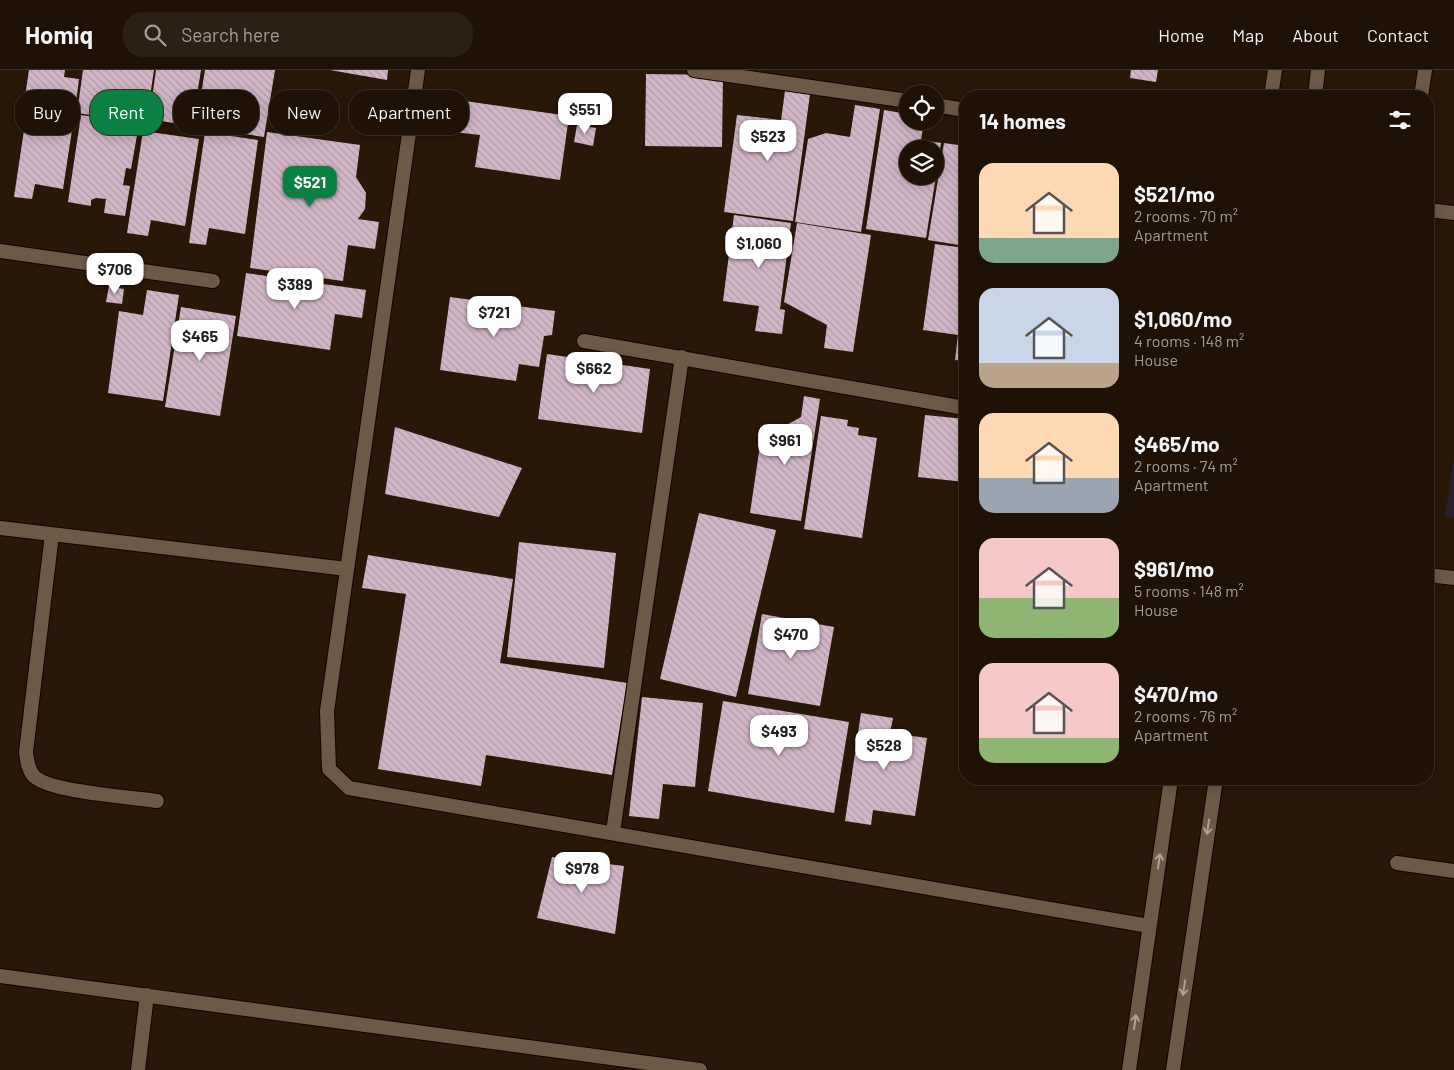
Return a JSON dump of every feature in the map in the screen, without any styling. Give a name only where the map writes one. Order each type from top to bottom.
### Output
[{"type":"street","points":[[418,70],[327,711],[329,769],[349,788],[1149,926]]},
{"type":"street","points":[[694,70],[899,100]]},
{"type":"street","points":[[1272,90],[1274,70]]},
{"type":"street","points":[[1316,90],[1318,70]]},
{"type":"street","points":[[1422,90],[1425,70]]},
{"type":"street","points":[[944,106],[959,109]]},
{"type":"street","points":[[1434,211],[1454,213]]},
{"type":"street","points":[[0,251],[213,281]]},
{"type":"street","points":[[584,341],[682,356],[959,407]]},
{"type":"street","points":[[612,832],[682,356]]},
{"type":"street","points":[[0,528],[347,569]]},
{"type":"street","points":[[52,534],[26,752],[29,768],[35,777],[53,787],[157,801]]},
{"type":"street","points":[[1434,576],[1454,578]]},
{"type":"street","points":[[1129,1070],[1170,785]]},
{"type":"street","points":[[1173,1070],[1215,785]]},
{"type":"street","points":[[1398,863],[1454,871]]},
{"type":"street","points":[[0,976],[700,1070]]},
{"type":"street","points":[[138,1070],[147,995]]},
{"type":"shaded area","points":[[1454,455],[1454,518],[1445,517]]},
{"type":"building","points":[[29,70],[65,70],[64,77],[79,79],[78,90],[26,90]]},
{"type":"building","points":[[83,70],[154,70],[151,90],[90,90],[90,115],[80,113],[80,92]]},
{"type":"building","points":[[156,70],[201,70],[198,90],[173,90],[173,123],[163,121],[163,90],[153,90]]},
{"type":"building","points":[[205,70],[275,70],[272,90],[269,90],[269,107],[264,137],[252,135],[259,135],[259,90],[202,90]]},
{"type":"building","points":[[330,70],[388,70],[387,80]]},
{"type":"building","points":[[1131,70],[1158,70],[1156,82],[1130,78]]},
{"type":"building","points":[[646,74],[723,75],[722,147],[645,146]]},
{"type":"building","points":[[785,91],[810,94],[793,221],[724,212],[737,115],[781,120]]},
{"type":"building","points":[[469,102],[569,116],[560,180],[475,167],[480,135],[469,134]]},
{"type":"building","points":[[855,105],[880,109],[861,232],[795,222],[808,139],[826,133],[850,137]]},
{"type":"building","points":[[884,110],[899,112],[899,130],[923,130],[921,140],[899,140],[899,185],[935,185],[926,238],[866,229]]},
{"type":"building","points":[[81,115],[90,116],[90,135],[137,135],[131,169],[126,168],[123,185],[130,186],[125,216],[104,213],[106,199],[96,198],[91,200],[91,206],[68,202],[78,135],[80,135]]},
{"type":"building","points":[[577,125],[596,128],[593,146],[574,142]]},
{"type":"building","points":[[267,132],[269,132],[269,135],[288,135],[360,145],[356,177],[366,193],[365,209],[358,219],[379,222],[375,249],[348,245],[343,281],[250,268]]},
{"type":"building","points":[[163,134],[199,139],[185,226],[151,220],[148,236],[127,233],[142,135]]},
{"type":"building","points":[[23,135],[71,135],[63,189],[35,184],[32,199],[14,197]]},
{"type":"building","points":[[205,135],[225,135],[258,140],[245,234],[209,228],[206,245],[189,243]]},
{"type":"building","points":[[944,143],[959,145],[959,245],[928,240],[937,185],[944,185]]},
{"type":"building","points":[[734,215],[791,223],[780,309],[785,310],[782,334],[755,331],[759,306],[723,301]]},
{"type":"building","points":[[797,223],[871,235],[853,352],[824,348],[827,325],[784,302]]},
{"type":"building","points":[[935,244],[959,247],[959,360],[955,360],[958,335],[923,330]]},
{"type":"building","points":[[246,273],[366,290],[362,318],[335,314],[330,350],[237,336]]},
{"type":"building","points":[[109,286],[124,289],[122,304],[106,302]]},
{"type":"building","points":[[147,290],[179,295],[163,401],[108,393],[119,311],[143,315]]},
{"type":"building","points":[[450,297],[555,311],[552,335],[544,336],[539,367],[519,364],[516,381],[440,370]]},
{"type":"building","points":[[181,307],[236,316],[220,416],[165,407]]},
{"type":"building","points":[[547,354],[650,369],[642,433],[538,419]]},
{"type":"building","points":[[804,396],[820,399],[801,521],[750,513],[763,425],[781,428],[801,417]]},
{"type":"building","points":[[925,415],[959,418],[959,481],[918,477]]},
{"type":"building","points":[[821,416],[848,420],[847,426],[859,428],[858,435],[877,438],[862,538],[804,529]]},
{"type":"building","points":[[395,427],[522,468],[499,517],[385,494]]},
{"type":"building","points":[[699,513],[776,530],[736,697],[660,679]]},
{"type":"building","points":[[519,542],[616,553],[604,668],[507,657]]},
{"type":"building","points":[[368,555],[513,579],[500,663],[627,683],[612,775],[486,755],[481,786],[378,769],[406,594],[362,588]]},
{"type":"building","points":[[762,614],[834,627],[820,706],[748,694]]},
{"type":"building","points":[[642,697],[703,703],[695,787],[663,784],[659,819],[629,816]]},
{"type":"building","points":[[723,701],[849,722],[834,813],[708,791]]},
{"type":"building","points":[[861,713],[893,718],[890,733],[927,738],[915,816],[873,810],[871,825],[845,821]]},
{"type":"building","points":[[552,857],[624,866],[615,934],[537,918]]}]
